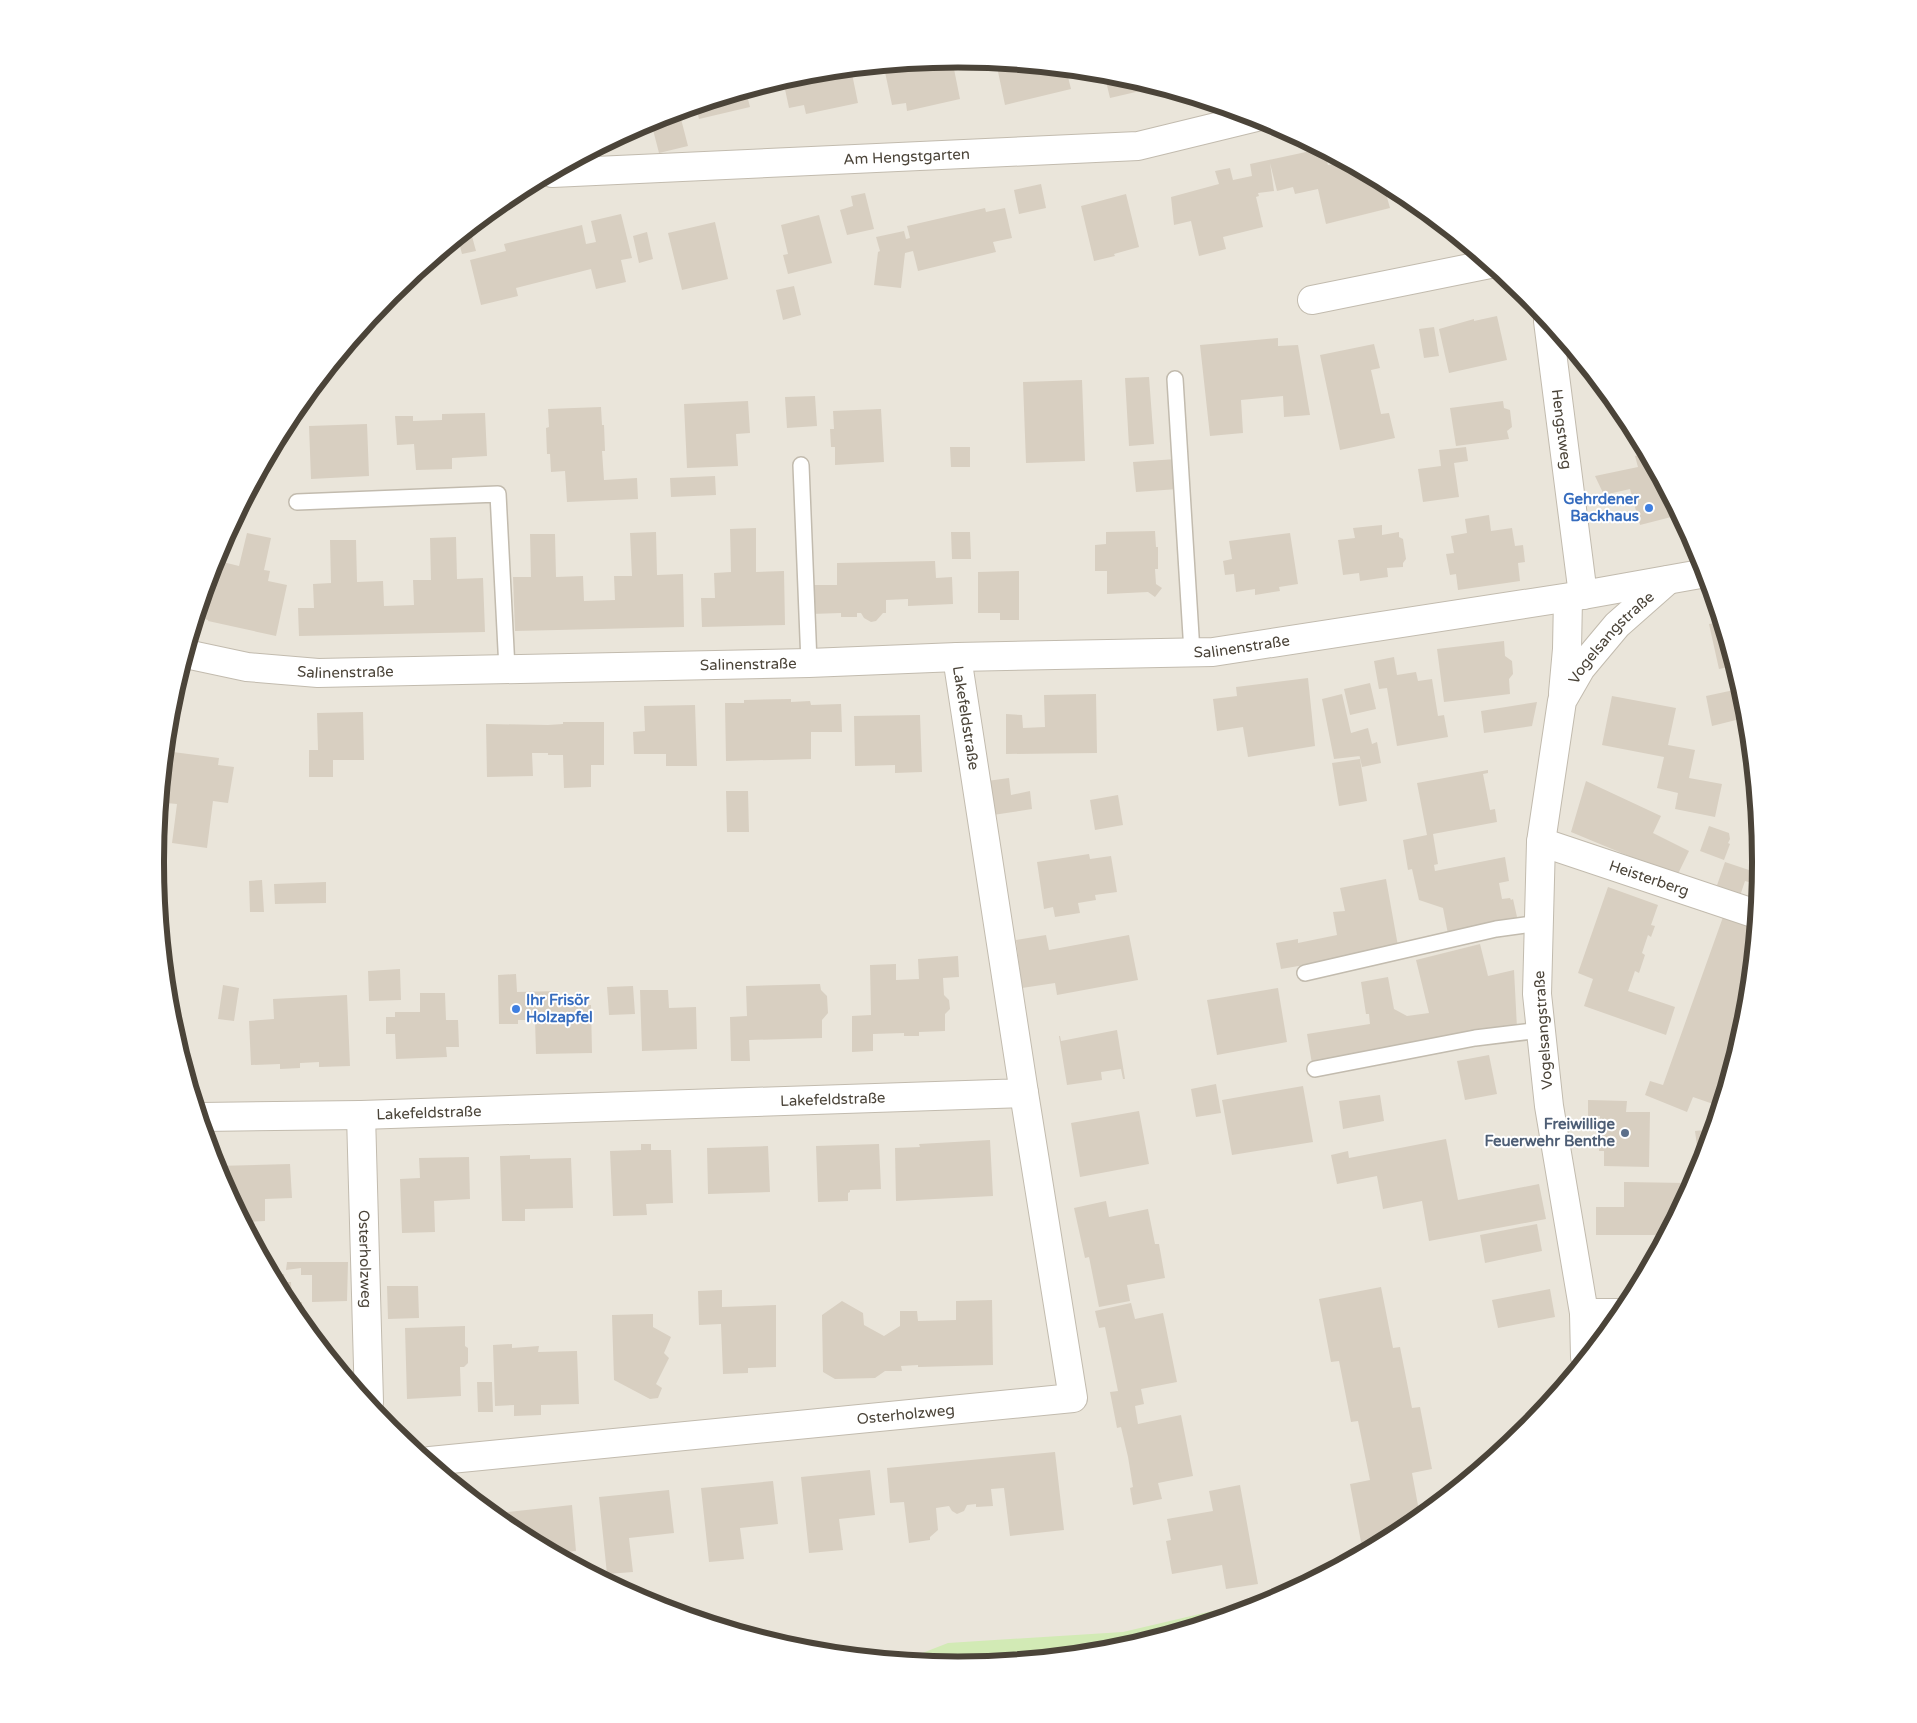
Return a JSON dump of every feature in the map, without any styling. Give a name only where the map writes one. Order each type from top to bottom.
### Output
[{"type":"street","name":"Am Hengstgarten","points":[[565,172],[1138,146],[1242,121]]},
{"type":"street","points":[[1312,300],[1483,266]]},
{"type":"street","name":"Hengstweg","points":[[1549,332],[1575,596]]},
{"type":"street","name":"Salinenstraße","points":[[192,655],[247,667],[318,674],[1213,652],[1575,596],[1698,574]]},
{"type":"street","name":"Vogelsangstraße","points":[[1562,701],[1580,668],[1617,624],[1668,580]]},
{"type":"street","name":"Vogelsangstraße","points":[[1575,596],[1541,842],[1537,994],[1549,1106],[1584,1313],[1585,1349]]},
{"type":"street","name":"Lakefeldstraße","points":[[207,1117],[361,1115],[1024,1093],[957,657]]},
{"type":"street","name":"Heisterberg","points":[[1541,842],[1751,912]]},
{"type":"street","name":"Osterholzweg","points":[[438,1460],[1073,1398],[1024,1093]]},
{"type":"street","name":"Osterholzweg","points":[[361,1115],[369,1392]]},
{"type":"street","points":[[1584,1313],[1612,1313]]},
{"type":"lane","points":[[1175,379],[1192,652]]},
{"type":"lane","name":"Salinenstraße","points":[[801,465],[809,663]]},
{"type":"lane","points":[[297,502],[498,494],[507,669]]},
{"type":"lane","points":[[1306,973],[1496,929],[1539,923]]},
{"type":"lane","points":[[1315,1069],[1475,1038],[1541,1030]]},
{"type":"shaded area","points":[[907,69],[1010,69],[1062,74],[1164,95],[1214,110],[1310,149],[1356,174],[1400,201],[1482,265],[1520,300],[1588,378],[1619,420],[1671,510],[1710,606],[1725,656],[1746,758],[1751,810],[1751,913],[1746,965],[1725,1067],[1710,1117],[1671,1213],[1646,1259],[1619,1303],[1555,1385],[1520,1423],[1442,1491],[1400,1522],[1310,1574],[1214,1613],[1164,1628],[1062,1649],[1010,1654],[958,1656],[855,1649],[753,1628],[703,1613],[607,1574],[561,1549],[517,1522],[435,1458],[397,1423],[329,1345],[298,1303],[246,1213],[207,1117],[192,1067],[171,965],[166,913],[164,862],[171,758],[192,656],[207,606],[246,510],[271,464],[298,420],[362,338],[397,300],[475,232],[517,201],[607,149],[703,110],[753,95],[855,74]]},
{"type":"green space","points":[[1230,1607],[1164,1628],[1062,1649],[958,1656],[919,1654],[948,1643],[1123,1632]]},
{"type":"building","points":[[954,68],[960,99],[907,111],[906,103],[892,105],[885,72],[907,69]]},
{"type":"building","points":[[997,69],[1067,75],[1071,89],[1005,105]]},
{"type":"building","points":[[852,75],[858,103],[806,114],[804,105],[789,108],[785,88]]},
{"type":"building","points":[[1106,82],[1144,90],[1110,98]]},
{"type":"building","points":[[747,97],[750,107],[699,119],[697,112]]},
{"type":"building","points":[[681,118],[688,146],[659,153],[653,129]]},
{"type":"building","points":[[1313,151],[1326,158],[1328,165],[1337,163],[1386,192],[1390,208],[1326,224],[1318,189],[1295,194],[1293,187],[1277,191],[1270,163],[1274,191],[1258,193],[1259,196],[1256,197],[1263,227],[1223,237],[1226,249],[1199,256],[1191,221],[1174,225],[1171,197],[1219,184],[1215,171],[1230,168],[1233,180],[1252,176],[1250,164]]},
{"type":"building","points":[[1041,184],[1046,208],[1019,214],[1014,190]]},
{"type":"building","points":[[865,193],[874,229],[847,235],[840,210],[853,206],[851,196]]},
{"type":"building","points":[[1126,194],[1139,247],[1094,261],[1081,206]]},
{"type":"building","points":[[985,208],[986,212],[1005,208],[1012,238],[993,242],[996,252],[918,271],[913,251],[905,253],[901,288],[874,285],[878,252],[880,251],[876,237],[904,231],[906,239],[910,238],[907,226]]},
{"type":"building","points":[[621,214],[632,258],[621,260],[626,282],[596,289],[591,269],[516,288],[518,296],[481,305],[470,260],[506,251],[504,244],[582,225],[586,244],[596,242],[591,221]]},
{"type":"building","points":[[819,215],[832,263],[788,274],[783,255],[788,254],[781,225]]},
{"type":"building","points":[[715,222],[728,279],[682,290],[668,233]]},
{"type":"building","points":[[647,232],[653,259],[639,263],[633,236]]},
{"type":"building","points":[[472,235],[476,251],[462,254],[460,245]]},
{"type":"building","points":[[794,286],[801,315],[783,320],[776,290]]},
{"type":"building","points":[[1497,316],[1507,360],[1449,373],[1439,329],[1474,319],[1474,321]]},
{"type":"building","points":[[1434,327],[1439,356],[1424,358],[1419,329]]},
{"type":"building","points":[[1278,338],[1278,346],[1298,345],[1310,415],[1284,417],[1283,396],[1241,400],[1243,433],[1210,436],[1200,345]]},
{"type":"building","points":[[1374,344],[1380,368],[1371,370],[1381,414],[1389,413],[1395,438],[1340,450],[1320,355]]},
{"type":"building","points":[[1149,377],[1154,444],[1129,446],[1125,378]]},
{"type":"building","points":[[1082,380],[1085,461],[1026,463],[1023,382]]},
{"type":"building","points":[[815,396],[817,426],[787,428],[785,397]]},
{"type":"building","points":[[748,401],[750,433],[736,434],[738,466],[687,468],[684,404]]},
{"type":"building","points":[[1503,401],[1504,408],[1510,410],[1512,427],[1507,431],[1509,439],[1456,446],[1450,408]]},
{"type":"building","points":[[601,407],[602,425],[604,425],[605,451],[602,451],[604,480],[637,478],[638,499],[567,502],[565,471],[551,472],[550,454],[547,454],[546,428],[549,427],[548,409]]},
{"type":"building","points":[[881,409],[884,462],[835,465],[835,447],[831,447],[830,429],[834,429],[833,411]]},
{"type":"building","points":[[485,413],[487,456],[452,458],[452,469],[416,470],[414,444],[397,445],[395,416],[413,416],[413,421],[442,420],[442,414]]},
{"type":"building","points":[[367,424],[369,476],[311,479],[309,426]]},
{"type":"building","points":[[950,447],[970,447],[970,467],[951,467]]},
{"type":"building","points":[[1466,447],[1468,461],[1454,463],[1459,497],[1423,502],[1418,469],[1441,466],[1439,450]]},
{"type":"building","points":[[1636,449],[1674,516],[1640,525],[1630,489],[1604,495],[1595,476],[1638,467],[1635,456],[1638,455]]},
{"type":"building","points":[[1176,459],[1178,489],[1136,492],[1133,462]]},
{"type":"building","points":[[715,476],[716,495],[671,497],[670,478]]},
{"type":"building","points":[[1489,515],[1491,531],[1512,528],[1515,546],[1523,545],[1525,562],[1518,563],[1520,581],[1458,590],[1456,574],[1450,575],[1446,554],[1454,553],[1451,536],[1467,533],[1465,519]]},
{"type":"building","points":[[1382,525],[1382,535],[1399,532],[1399,537],[1403,539],[1406,559],[1403,567],[1387,568],[1388,577],[1360,581],[1359,573],[1343,575],[1338,540],[1355,538],[1353,528]]},
{"type":"building","points":[[756,528],[756,572],[784,571],[785,625],[702,627],[701,598],[715,598],[714,573],[731,572],[730,529]]},
{"type":"building","points":[[1155,531],[1156,547],[1158,547],[1158,569],[1155,569],[1156,584],[1162,588],[1155,597],[1148,592],[1107,594],[1107,571],[1095,571],[1095,545],[1106,544],[1106,532]]},
{"type":"building","points":[[656,532],[657,575],[683,574],[684,627],[515,631],[513,577],[531,577],[530,534],[555,534],[556,577],[583,576],[584,601],[615,600],[614,576],[632,576],[630,533]]},
{"type":"building","points":[[951,532],[970,532],[971,559],[952,559]]},
{"type":"building","points":[[247,533],[271,538],[264,570],[270,571],[268,581],[287,585],[276,636],[203,619],[223,562],[239,566]]},
{"type":"building","points":[[1290,533],[1298,584],[1279,587],[1280,591],[1255,595],[1255,589],[1236,592],[1234,574],[1225,575],[1223,561],[1232,559],[1229,541]]},
{"type":"building","points":[[456,537],[457,579],[483,578],[485,632],[299,636],[298,608],[314,608],[313,584],[331,583],[330,540],[356,540],[357,582],[383,581],[384,606],[414,605],[413,580],[431,580],[430,538]]},
{"type":"building","points":[[935,561],[936,578],[952,577],[953,604],[908,606],[908,599],[886,600],[886,613],[883,613],[876,621],[871,622],[864,618],[861,613],[857,613],[857,617],[841,617],[841,613],[811,614],[810,585],[837,585],[837,563]]},
{"type":"building","points":[[1019,571],[1019,620],[1000,620],[1000,613],[978,613],[978,572]]},
{"type":"building","points":[[1715,623],[1728,667],[1719,669],[1709,624]]},
{"type":"building","points":[[1504,641],[1505,656],[1512,661],[1513,674],[1509,679],[1510,694],[1444,702],[1437,649]]},
{"type":"building","points":[[1394,657],[1397,675],[1416,672],[1418,681],[1432,679],[1438,716],[1444,715],[1448,737],[1397,746],[1387,688],[1379,689],[1374,661]]},
{"type":"building","points":[[1308,678],[1315,746],[1248,757],[1243,727],[1217,731],[1213,699],[1237,696],[1236,687]]},
{"type":"building","points":[[1370,683],[1376,709],[1350,715],[1344,689]]},
{"type":"building","points":[[1733,690],[1739,719],[1712,726],[1706,696]]},
{"type":"building","points":[[1096,694],[1097,753],[1006,754],[1006,714],[1022,715],[1023,728],[1045,727],[1044,695]]},
{"type":"building","points":[[1342,694],[1351,733],[1368,728],[1372,744],[1377,742],[1381,763],[1362,767],[1360,756],[1334,759],[1322,699]]},
{"type":"building","points":[[1612,696],[1676,708],[1668,745],[1695,750],[1689,778],[1722,784],[1715,817],[1675,809],[1678,793],[1657,788],[1664,757],[1602,745]]},
{"type":"building","points":[[791,699],[791,702],[810,701],[811,705],[841,704],[842,732],[811,732],[811,759],[726,761],[725,703],[744,703],[744,700]]},
{"type":"building","points":[[1537,702],[1532,726],[1484,733],[1481,711]]},
{"type":"building","points":[[695,705],[697,766],[666,766],[666,754],[634,754],[633,732],[645,731],[644,706]]},
{"type":"building","points":[[363,712],[364,760],[333,760],[333,777],[309,777],[309,750],[318,750],[317,713]]},
{"type":"building","points":[[920,715],[922,772],[895,773],[895,765],[855,766],[854,716]]},
{"type":"building","points":[[563,722],[604,722],[604,765],[591,765],[591,787],[564,788],[563,755],[548,755],[548,753],[532,753],[533,776],[487,777],[486,724],[548,725],[563,724]]},
{"type":"building","points":[[173,752],[219,758],[218,765],[234,767],[228,803],[213,801],[207,848],[172,843],[177,804],[167,803]]},
{"type":"building","points":[[1360,759],[1367,801],[1339,806],[1332,763]]},
{"type":"building","points":[[1488,770],[1488,773],[1483,774],[1490,810],[1495,809],[1497,822],[1433,834],[1438,864],[1434,865],[1435,871],[1505,857],[1509,881],[1499,883],[1502,899],[1513,899],[1517,917],[1515,920],[1448,934],[1443,908],[1419,900],[1412,869],[1408,870],[1403,840],[1427,835],[1417,783]]},
{"type":"building","points":[[1009,778],[1011,795],[1030,791],[1032,809],[993,815],[987,781]]},
{"type":"building","points":[[1586,781],[1661,816],[1653,833],[1689,851],[1677,876],[1571,832]]},
{"type":"building","points":[[726,791],[748,791],[749,832],[727,832]]},
{"type":"building","points":[[1118,795],[1123,825],[1095,830],[1090,800]]},
{"type":"building","points":[[1709,826],[1729,833],[1730,839],[1728,843],[1730,844],[1724,860],[1700,851]]},
{"type":"building","points":[[1089,854],[1090,859],[1111,856],[1117,892],[1095,895],[1096,900],[1078,903],[1080,913],[1055,917],[1053,907],[1044,909],[1037,862]]},
{"type":"building","points":[[1752,859],[1752,883],[1745,881],[1738,902],[1714,894],[1725,862],[1749,870]]},
{"type":"building","points":[[1386,879],[1398,946],[1350,954],[1351,957],[1281,969],[1276,943],[1298,939],[1298,943],[1337,935],[1333,912],[1345,911],[1340,888]]},
{"type":"building","points":[[262,880],[264,912],[250,912],[249,881]]},
{"type":"building","points":[[326,882],[326,903],[275,904],[274,884]]},
{"type":"building","points":[[1608,887],[1658,905],[1651,925],[1655,926],[1651,937],[1648,935],[1642,953],[1645,955],[1639,973],[1635,971],[1628,991],[1675,1007],[1666,1035],[1584,1006],[1593,979],[1578,973]]},
{"type":"building","points":[[1723,917],[1750,926],[1746,965],[1737,1016],[1714,1104],[1693,1097],[1687,1112],[1645,1095],[1650,1081],[1663,1085]]},
{"type":"building","points":[[1046,935],[1049,950],[1129,935],[1138,980],[1057,995],[1055,983],[1022,988],[1016,940]]},
{"type":"building","points":[[1480,944],[1488,976],[1514,970],[1517,1028],[1312,1064],[1307,1034],[1370,1024],[1369,1014],[1366,1014],[1361,982],[1388,977],[1394,1009],[1407,1016],[1429,1013],[1416,960]]},
{"type":"building","points":[[958,956],[959,977],[943,978],[944,995],[949,1000],[950,1009],[945,1014],[945,1031],[919,1032],[919,1036],[904,1036],[904,1033],[873,1034],[873,1051],[852,1052],[852,1016],[871,1015],[870,965],[896,964],[896,980],[919,979],[918,959]]},
{"type":"building","points":[[400,969],[401,1000],[369,1001],[368,971]]},
{"type":"building","points":[[516,974],[517,992],[558,991],[559,1005],[591,1005],[592,1053],[536,1054],[535,1020],[518,1020],[518,1024],[499,1024],[498,975]]},
{"type":"building","points":[[820,984],[821,990],[827,996],[828,1013],[822,1020],[822,1038],[749,1040],[750,1061],[731,1061],[730,1017],[747,1016],[746,986]]},
{"type":"building","points":[[223,985],[239,988],[234,1021],[218,1019]]},
{"type":"building","points":[[633,986],[635,1014],[609,1015],[607,987]]},
{"type":"building","points":[[1278,988],[1287,1042],[1217,1055],[1207,1000]]},
{"type":"building","points":[[640,990],[668,990],[669,1008],[696,1007],[697,1049],[642,1051]]},
{"type":"building","points":[[420,993],[445,993],[446,1020],[458,1020],[459,1047],[446,1047],[447,1057],[396,1059],[395,1034],[386,1034],[386,1017],[395,1017],[395,1012],[420,1012]]},
{"type":"building","points":[[347,995],[350,1066],[319,1067],[319,1062],[300,1063],[300,1068],[280,1069],[280,1064],[251,1065],[249,1021],[274,1019],[273,999]]},
{"type":"building","points":[[1117,1030],[1125,1079],[1123,1079],[1121,1069],[1101,1072],[1102,1080],[1067,1085],[1059,1036],[1061,1041]]},
{"type":"building","points":[[1489,1055],[1497,1094],[1465,1100],[1457,1061]]},
{"type":"building","points":[[1216,1084],[1221,1113],[1196,1117],[1191,1089]]},
{"type":"building","points":[[1303,1086],[1313,1142],[1232,1155],[1222,1100]]},
{"type":"building","points":[[1380,1095],[1384,1121],[1343,1129],[1339,1101]]},
{"type":"building","name":"Freiwillige Feuerwehr Benthe","points":[[1588,1100],[1627,1101],[1626,1112],[1650,1112],[1649,1167],[1604,1166],[1604,1151],[1599,1151],[1600,1116],[1588,1116]]},
{"type":"building","points":[[1139,1111],[1149,1164],[1080,1177],[1071,1123]]},
{"type":"building","points":[[1705,1130],[1698,1150],[1695,1131]]},
{"type":"building","points":[[1446,1139],[1458,1200],[1539,1184],[1546,1219],[1429,1241],[1422,1201],[1383,1209],[1377,1176],[1337,1184],[1331,1155],[1348,1151],[1349,1158]]},
{"type":"building","points":[[990,1140],[993,1196],[896,1201],[895,1148],[920,1147],[919,1144]]},
{"type":"building","points":[[641,1144],[651,1144],[651,1150],[671,1150],[673,1203],[646,1204],[647,1215],[613,1216],[610,1151],[641,1150]]},
{"type":"building","points":[[879,1144],[881,1189],[850,1190],[848,1201],[818,1202],[816,1146]]},
{"type":"building","points":[[768,1146],[770,1192],[708,1194],[707,1148]]},
{"type":"building","points":[[530,1155],[530,1159],[571,1158],[573,1208],[525,1209],[525,1221],[502,1221],[500,1156]]},
{"type":"building","points":[[469,1157],[470,1199],[434,1201],[435,1232],[402,1233],[400,1179],[420,1178],[419,1158]]},
{"type":"building","points":[[290,1164],[292,1198],[265,1199],[265,1221],[251,1222],[225,1166]]},
{"type":"building","points":[[1624,1182],[1684,1183],[1659,1235],[1596,1235],[1596,1207],[1624,1207]]},
{"type":"building","points":[[1106,1201],[1109,1217],[1148,1209],[1155,1244],[1159,1244],[1165,1278],[1127,1285],[1130,1301],[1099,1307],[1089,1257],[1085,1258],[1074,1208]]},
{"type":"building","points":[[1537,1224],[1542,1251],[1485,1263],[1480,1235]]},
{"type":"building","points":[[287,1262],[348,1262],[347,1301],[312,1302],[312,1275],[301,1275],[301,1268],[286,1270]]},
{"type":"building","points":[[285,1282],[291,1282],[292,1292]]},
{"type":"building","points":[[387,1286],[418,1286],[419,1318],[388,1319]]},
{"type":"building","points":[[1381,1287],[1393,1348],[1400,1347],[1412,1408],[1420,1407],[1432,1469],[1412,1473],[1419,1508],[1362,1545],[1350,1484],[1370,1480],[1358,1421],[1351,1422],[1339,1361],[1331,1362],[1319,1299]]},
{"type":"building","points":[[1550,1289],[1555,1317],[1498,1328],[1492,1300]]},
{"type":"building","points":[[722,1290],[722,1307],[776,1305],[776,1367],[748,1368],[748,1373],[723,1374],[721,1324],[699,1325],[698,1291]]},
{"type":"building","points":[[992,1300],[993,1365],[901,1366],[902,1371],[885,1371],[875,1378],[835,1379],[823,1372],[822,1315],[842,1301],[863,1313],[864,1325],[884,1336],[900,1326],[900,1311],[917,1311],[918,1321],[956,1320],[956,1301]]},
{"type":"building","points":[[1131,1303],[1135,1319],[1163,1313],[1177,1382],[1141,1389],[1144,1404],[1135,1406],[1138,1424],[1181,1415],[1193,1476],[1158,1483],[1162,1499],[1133,1505],[1130,1488],[1133,1487],[1128,1457],[1121,1427],[1117,1428],[1110,1392],[1118,1391],[1105,1327],[1099,1328],[1095,1311]]},
{"type":"building","points":[[653,1314],[653,1327],[671,1337],[664,1353],[669,1358],[656,1384],[662,1388],[658,1398],[650,1399],[614,1380],[612,1315]]},
{"type":"building","points":[[465,1326],[465,1346],[468,1348],[468,1363],[464,1367],[460,1367],[461,1396],[407,1399],[405,1328]]},
{"type":"building","points":[[512,1344],[512,1348],[539,1346],[538,1352],[577,1351],[579,1404],[541,1405],[541,1415],[514,1416],[514,1405],[495,1406],[493,1345]]},
{"type":"building","points":[[477,1382],[492,1382],[493,1412],[478,1412]]},
{"type":"building","points":[[1055,1452],[1064,1530],[1010,1536],[1004,1488],[991,1489],[993,1506],[976,1507],[976,1504],[967,1505],[964,1511],[957,1514],[949,1506],[936,1508],[938,1530],[930,1537],[930,1540],[909,1543],[904,1502],[890,1503],[887,1468]]},
{"type":"building","points":[[870,1470],[875,1515],[839,1519],[843,1550],[809,1553],[801,1477]]},
{"type":"building","points":[[773,1481],[778,1524],[740,1528],[744,1559],[709,1562],[701,1488]]},
{"type":"building","points":[[1240,1485],[1258,1584],[1226,1589],[1222,1565],[1172,1574],[1166,1541],[1171,1540],[1167,1519],[1213,1511],[1209,1491]]},
{"type":"building","points":[[669,1490],[674,1533],[629,1538],[633,1572],[607,1574],[599,1497]]},
{"type":"building","points":[[572,1505],[576,1551],[567,1552],[504,1512]]},
{"type":"place","name":"Gehrdener Backhaus","points":[[1649,508]]},
{"type":"place","name":"Ihr Frisör Holzapfel","points":[[516,1009]]},
{"type":"place","name":"Freiwillige Feuerwehr Benthe","points":[[1625,1133]]}]
